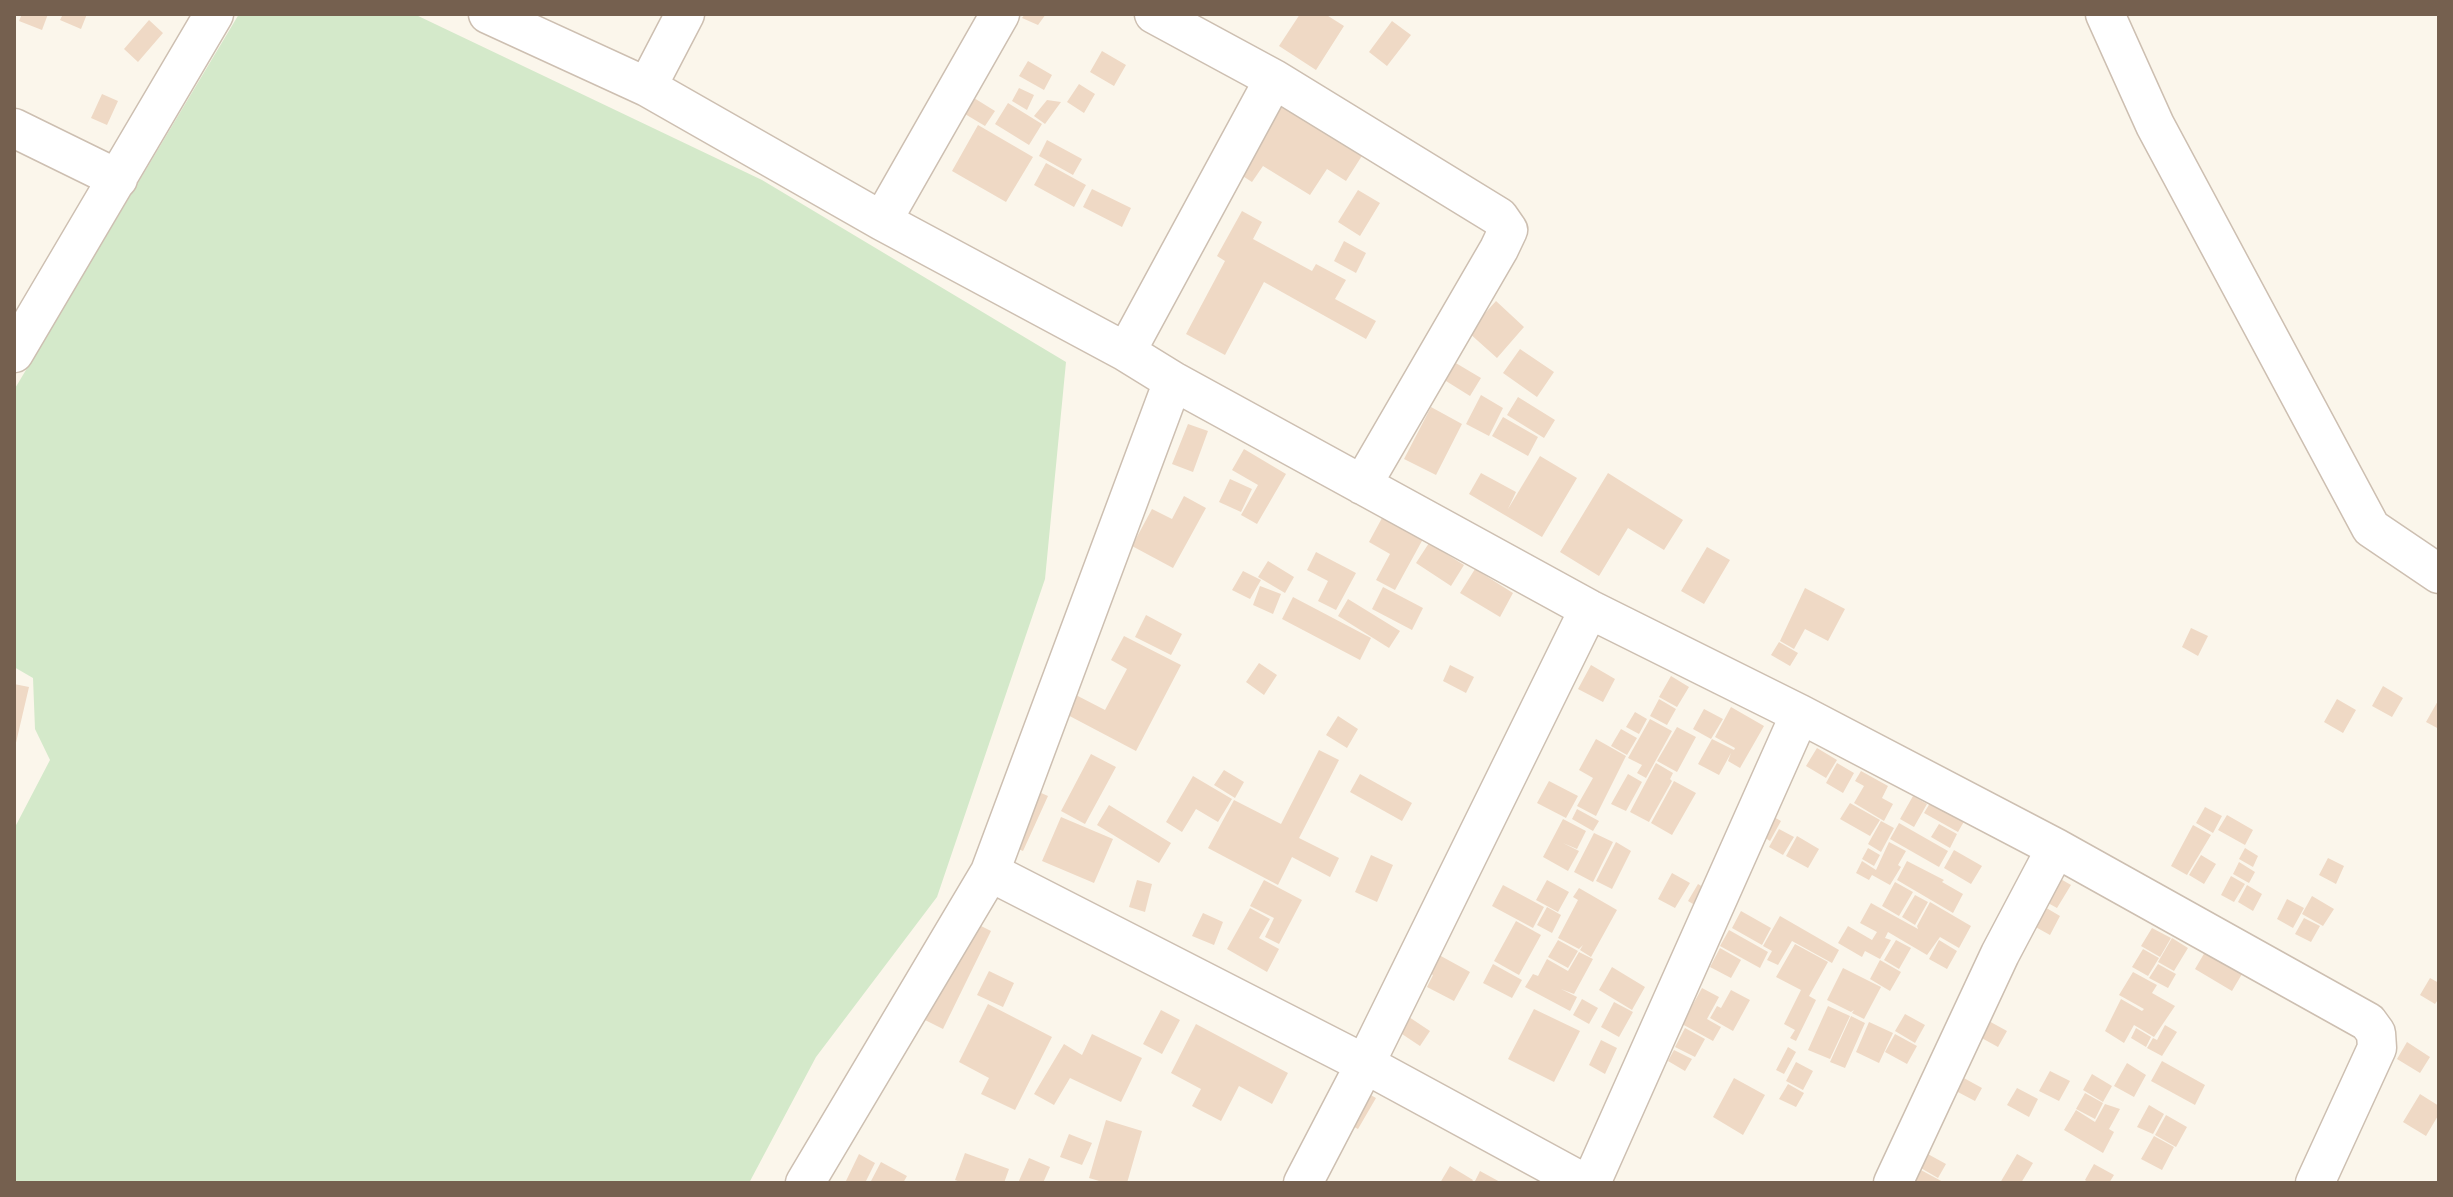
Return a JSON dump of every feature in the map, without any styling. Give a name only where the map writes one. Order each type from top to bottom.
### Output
[{"type":"street","points":[[14,353],[214,14]]},
{"type":"street","points":[[488,14],[647,87],[882,221],[1126,352],[1173,381],[1589,609],[1800,714],[2056,848],[2368,1022],[2376,1033],[2377,1048],[2315,1183]]},
{"type":"street","points":[[647,87],[685,14]]},
{"type":"street","points":[[882,221],[1000,14]]},
{"type":"street","points":[[1154,14],[1274,79],[1499,217],[1508,230],[1362,485]]},
{"type":"street","points":[[2105,14],[2155,125],[2371,528],[2439,574]]},
{"type":"street","points":[[1126,352],[1274,79]]},
{"type":"street","points":[[14,128],[118,179]]},
{"type":"street","points":[[805,1183],[990,872],[1173,381]]},
{"type":"street","points":[[1303,1183],[1365,1064],[1589,609]]},
{"type":"street","points":[[1591,1183],[1800,714]]},
{"type":"street","points":[[1893,1183],[2000,954],[2056,848]]},
{"type":"street","points":[[990,872],[1365,1064],[1584,1183]]},
{"type":"green space","points":[[239,14],[414,14],[762,180],[1066,362],[1045,579],[937,897],[816,1057],[749,1183],[14,1183],[14,829],[50,760],[35,729],[33,678],[14,667],[14,390]]},
{"type":"building","points":[[22,14],[48,14],[42,30],[19,21]]},
{"type":"building","points":[[63,14],[87,14],[81,29],[60,20]]},
{"type":"building","points":[[1025,14],[1046,14],[1038,25],[1022,18]]},
{"type":"building","points":[[1300,14],[1325,14],[1344,26],[1316,70],[1279,46]]},
{"type":"building","points":[[149,20],[163,33],[138,62],[124,49]]},
{"type":"building","points":[[1392,21],[1411,35],[1387,66],[1369,52]]},
{"type":"building","points":[[1102,51],[1126,65],[1114,86],[1090,72]]},
{"type":"building","points":[[1028,61],[1052,75],[1044,90],[1019,76]]},
{"type":"building","points":[[1258,83],[1365,151],[1346,181],[1327,169],[1310,195],[1263,166],[1252,182],[1238,173]]},
{"type":"building","points":[[1079,84],[1095,94],[1084,113],[1067,102]]},
{"type":"building","points":[[1019,88],[1034,95],[1027,110],[1012,101]]},
{"type":"building","points":[[102,94],[118,101],[107,125],[91,118]]},
{"type":"building","points":[[974,98],[995,111],[985,126],[965,114]]},
{"type":"building","points":[[1047,100],[1061,102],[1045,124],[1034,116]]},
{"type":"building","points":[[1008,103],[1042,124],[1029,145],[995,124]]},
{"type":"building","points":[[978,125],[1033,157],[1006,202],[952,171]]},
{"type":"building","points":[[1047,140],[1082,159],[1073,175],[1039,156]]},
{"type":"building","points":[[1046,163],[1086,185],[1074,207],[1034,185]]},
{"type":"building","points":[[1092,189],[1131,208],[1122,227],[1083,207]]},
{"type":"building","points":[[1358,190],[1380,203],[1360,236],[1338,222]]},
{"type":"building","points":[[1242,211],[1262,222],[1253,239],[1312,271],[1316,264],[1346,280],[1335,299],[1376,321],[1366,339],[1264,282],[1225,355],[1186,334],[1225,261],[1217,256]]},
{"type":"building","points":[[1344,241],[1366,253],[1356,273],[1334,261]]},
{"type":"building","points":[[1496,301],[1524,327],[1497,358],[1468,332]]},
{"type":"building","points":[[1520,349],[1554,372],[1537,397],[1503,373]]},
{"type":"building","points":[[1449,359],[1481,378],[1470,396],[1438,376]]},
{"type":"building","points":[[1481,395],[1503,408],[1489,436],[1466,424]]},
{"type":"building","points":[[1518,397],[1555,420],[1544,438],[1507,415]]},
{"type":"building","points":[[1431,407],[1462,424],[1436,475],[1404,459]]},
{"type":"building","points":[[1503,417],[1538,437],[1528,456],[1492,436]]},
{"type":"building","points":[[1188,424],[1208,431],[1193,472],[1172,464]]},
{"type":"building","points":[[1244,449],[1286,474],[1257,524],[1241,515],[1258,485],[1232,470]]},
{"type":"building","points":[[1540,456],[1577,478],[1542,537],[1469,494],[1481,473],[1516,492],[1508,509]]},
{"type":"building","points":[[1608,473],[1683,520],[1664,550],[1628,528],[1599,576],[1560,552]]},
{"type":"building","points":[[1230,479],[1252,489],[1241,512],[1219,502]]},
{"type":"building","points":[[1184,496],[1206,508],[1173,568],[1132,546],[1152,509],[1172,519]]},
{"type":"building","points":[[1382,518],[1423,539],[1395,590],[1376,580],[1390,554],[1369,542]]},
{"type":"building","points":[[1429,543],[1464,565],[1451,586],[1416,563]]},
{"type":"building","points":[[1707,547],[1730,560],[1704,604],[1681,591]]},
{"type":"building","points":[[1316,552],[1356,573],[1336,610],[1318,601],[1328,581],[1307,570]]},
{"type":"building","points":[[1268,561],[1294,577],[1285,593],[1258,577]]},
{"type":"building","points":[[1475,569],[1513,593],[1500,617],[1460,593]]},
{"type":"building","points":[[1243,571],[1261,580],[1250,599],[1232,590]]},
{"type":"building","points":[[1260,586],[1281,594],[1273,614],[1253,605]]},
{"type":"building","points":[[1383,587],[1423,608],[1412,630],[1372,609]]},
{"type":"building","points":[[1805,588],[1845,609],[1828,641],[1805,629],[1794,649],[1780,641]]},
{"type":"building","points":[[1293,597],[1371,638],[1360,660],[1282,619]]},
{"type":"building","points":[[1348,599],[1400,631],[1389,648],[1338,616]]},
{"type":"building","points":[[1146,615],[1182,634],[1171,655],[1135,637]]},
{"type":"building","points":[[2191,628],[2208,636],[2198,656],[2182,647]]},
{"type":"building","points":[[1124,636],[1181,665],[1136,751],[1062,712],[1072,693],[1105,710],[1127,669],[1111,660]]},
{"type":"building","points":[[1779,642],[1798,653],[1790,666],[1771,655]]},
{"type":"building","points":[[1259,663],[1277,675],[1264,695],[1246,682]]},
{"type":"building","points":[[1450,665],[1474,677],[1466,693],[1443,681]]},
{"type":"building","points":[[1591,665],[1615,679],[1603,702],[1578,689]]},
{"type":"building","points":[[1671,676],[1689,687],[1677,707],[1659,697]]},
{"type":"building","points":[[14,684],[29,687],[15,747],[14,746]]},
{"type":"building","points":[[2383,686],[2403,698],[2392,717],[2372,706]]},
{"type":"building","points":[[1659,699],[1676,709],[1667,725],[1650,716]]},
{"type":"building","points":[[2337,699],[2356,710],[2343,733],[2324,722]]},
{"type":"building","points":[[2439,699],[2439,729],[2426,722]]},
{"type":"building","points":[[1731,707],[1764,726],[1740,768],[1728,761],[1731,753],[1719,775],[1698,764],[1712,739],[1734,750],[1715,737]]},
{"type":"building","points":[[1704,709],[1723,719],[1711,739],[1693,729]]},
{"type":"building","points":[[1635,712],[1647,719],[1639,734],[1626,727]]},
{"type":"building","points":[[1338,716],[1358,729],[1347,748],[1326,735]]},
{"type":"building","points":[[1650,719],[1672,731],[1646,778],[1637,773],[1642,765],[1628,758]]},
{"type":"building","points":[[1677,727],[1696,737],[1677,772],[1657,761]]},
{"type":"building","points":[[1621,729],[1637,738],[1627,755],[1611,746]]},
{"type":"building","points":[[1596,739],[1626,756],[1596,816],[1577,806],[1593,778],[1579,770]]},
{"type":"building","points":[[1817,748],[1837,760],[1826,778],[1806,766]]},
{"type":"building","points":[[1319,750],[1339,760],[1299,838],[1339,858],[1330,877],[1292,857],[1278,885],[1208,848],[1234,800],[1281,824]]},
{"type":"building","points":[[1091,754],[1116,767],[1085,824],[1061,811]]},
{"type":"building","points":[[1656,763],[1673,773],[1672,781],[1649,822],[1630,812]]},
{"type":"building","points":[[1837,763],[1854,773],[1843,793],[1826,783]]},
{"type":"building","points":[[1224,770],[1244,782],[1235,798],[1214,785]]},
{"type":"building","points":[[1861,771],[1888,786],[1882,798],[1893,804],[1884,821],[1854,803],[1864,786],[1855,781]]},
{"type":"building","points":[[1360,774],[1412,803],[1402,821],[1350,792]]},
{"type":"building","points":[[1628,774],[1642,782],[1626,811],[1611,804]]},
{"type":"building","points":[[1193,776],[1232,799],[1218,822],[1196,809],[1182,832],[1166,822]]},
{"type":"building","points":[[1549,781],[1578,796],[1566,818],[1537,803]]},
{"type":"building","points":[[1674,781],[1696,793],[1672,835],[1651,823]]},
{"type":"building","points":[[1023,785],[1048,796],[1023,851],[999,841]]},
{"type":"building","points":[[1913,796],[1927,804],[1914,827],[1900,819]]},
{"type":"building","points":[[1933,798],[1966,818],[1958,832],[1924,813]]},
{"type":"building","points":[[1850,803],[1880,820],[1870,836],[1840,819]]},
{"type":"building","points":[[1109,805],[1171,843],[1159,863],[1097,825]]},
{"type":"building","points":[[2205,807],[2222,816],[2213,833],[2196,823]]},
{"type":"building","points":[[1577,809],[1599,821],[1593,831],[1572,819]]},
{"type":"building","points":[[2227,815],[2253,830],[2245,845],[2218,830]]},
{"type":"building","points":[[1772,816],[1781,821],[1770,841],[1761,835]]},
{"type":"building","points":[[1061,817],[1113,839],[1094,883],[1042,861]]},
{"type":"building","points":[[1563,819],[1586,831],[1577,849],[1563,843],[1579,851],[1568,871],[1543,857]]},
{"type":"building","points":[[1881,821],[1894,828],[1881,852],[1868,844]]},
{"type":"building","points":[[1899,823],[1948,851],[1939,867],[1890,839]]},
{"type":"building","points":[[1939,824],[1957,834],[1950,848],[1931,837]]},
{"type":"building","points":[[2193,825],[2211,835],[2187,875],[2171,866]]},
{"type":"building","points":[[1779,829],[1794,837],[1783,855],[1769,847]]},
{"type":"building","points":[[1594,833],[1613,842],[1593,882],[1574,872]]},
{"type":"building","points":[[1797,836],[1819,849],[1808,868],[1786,856]]},
{"type":"building","points":[[1616,842],[1631,851],[1612,889],[1596,881]]},
{"type":"building","points":[[1889,842],[1906,851],[1890,885],[1872,875],[1869,880],[1856,873],[1862,861],[1876,870]]},
{"type":"building","points":[[1868,848],[1880,855],[1874,866],[1862,859]]},
{"type":"building","points":[[2245,848],[2258,856],[2253,867],[2239,859]]},
{"type":"building","points":[[1954,850],[1982,866],[1971,884],[1944,868]]},
{"type":"building","points":[[1371,855],[1393,865],[1377,902],[1355,892]]},
{"type":"building","points":[[2201,855],[2216,864],[2204,884],[2189,875]]},
{"type":"building","points":[[2328,858],[2344,866],[2336,884],[2319,875]]},
{"type":"building","points":[[1907,861],[1944,880],[1942,882],[1963,894],[1953,913],[1897,880]]},
{"type":"building","points":[[2239,862],[2255,872],[2249,883],[2233,874]]},
{"type":"building","points":[[1672,873],[1690,883],[1675,908],[1658,899]]},
{"type":"building","points":[[2052,874],[2071,885],[2057,908],[2039,898]]},
{"type":"building","points":[[2231,876],[2245,884],[2234,902],[2221,895]]},
{"type":"building","points":[[1137,880],[1152,884],[1145,912],[1129,907]]},
{"type":"building","points":[[1264,880],[1302,900],[1279,944],[1265,937],[1274,918],[1250,906]]},
{"type":"building","points":[[1547,880],[1569,892],[1558,912],[1536,900]]},
{"type":"building","points":[[1895,882],[1913,892],[1899,916],[1882,906]]},
{"type":"building","points":[[1698,884],[1708,890],[1698,907],[1688,901]]},
{"type":"building","points":[[1503,885],[1544,907],[1533,928],[1492,906]]},
{"type":"building","points":[[2247,885],[2262,894],[2253,911],[2238,902]]},
{"type":"building","points":[[1579,888],[1617,910],[1591,957],[1580,950],[1583,945],[1579,949],[1558,938],[1578,900],[1573,897]]},
{"type":"building","points":[[1915,895],[1928,902],[1915,925],[1902,917]]},
{"type":"building","points":[[2312,896],[2334,909],[2323,926],[2302,914]]},
{"type":"building","points":[[2287,899],[2304,908],[2293,928],[2277,919]]},
{"type":"building","points":[[1930,902],[1971,926],[1959,948],[1940,937],[1927,955],[1888,932],[1885,938],[1891,940],[1880,959],[1865,951],[1862,957],[1838,943],[1848,926],[1872,940],[1877,932],[1860,923],[1871,903],[1918,929]]},
{"type":"building","points":[[2043,906],[2060,916],[2050,935],[2032,925]]},
{"type":"building","points":[[1547,907],[1561,915],[1552,933],[1537,925]]},
{"type":"building","points":[[1250,908],[1270,919],[1259,938],[1279,949],[1267,972],[1227,949]]},
{"type":"building","points":[[1741,911],[1771,928],[1762,945],[1732,928]]},
{"type":"building","points":[[1203,913],[1223,922],[1214,945],[1192,936]]},
{"type":"building","points":[[1780,916],[1839,950],[1832,963],[1792,941],[1778,965],[1767,960],[1772,951],[1763,946]]},
{"type":"building","points":[[2304,918],[2320,926],[2311,942],[2295,934]]},
{"type":"building","points":[[969,920],[991,931],[943,1029],[921,1018]]},
{"type":"building","points":[[1516,921],[1541,935],[1519,975],[1494,961]]},
{"type":"building","points":[[2152,928],[2171,938],[2160,957],[2141,946]]},
{"type":"building","points":[[1729,930],[1768,952],[1760,968],[1720,946]]},
{"type":"building","points":[[2172,938],[2188,948],[2174,971],[2158,962]]},
{"type":"building","points":[[1558,940],[1578,951],[1568,968],[1548,957]]},
{"type":"building","points":[[1896,940],[1911,948],[1899,969],[1884,960]]},
{"type":"building","points":[[1939,940],[1957,951],[1947,969],[1929,959]]},
{"type":"building","points":[[1419,944],[1470,972],[1454,1001],[1427,987],[1433,975],[1409,962]]},
{"type":"building","points":[[1795,944],[1828,962],[1809,996],[1816,1000],[1796,1041],[1790,1038],[1795,1030],[1784,1024],[1801,990],[1776,977]]},
{"type":"building","points":[[1720,948],[1741,960],[1731,978],[1710,967]]},
{"type":"building","points":[[2143,949],[2159,958],[2148,976],[2132,967]]},
{"type":"building","points":[[1579,952],[1593,959],[1574,994],[1561,989],[1577,997],[1570,1011],[1525,987],[1533,974],[1538,976],[1547,959],[1568,971]]},
{"type":"building","points":[[2205,952],[2242,974],[2232,991],[2195,969]]},
{"type":"building","points":[[1880,960],[1901,972],[1890,991],[1870,979]]},
{"type":"building","points":[[1493,964],[1522,980],[1512,998],[1483,983]]},
{"type":"building","points":[[2158,964],[2176,974],[2168,988],[2149,978]]},
{"type":"building","points":[[1612,967],[1645,987],[1632,1010],[1599,990]]},
{"type":"building","points":[[1843,968],[1881,987],[1864,1019],[1852,1013],[1854,1010],[1851,1012],[1827,1000]]},
{"type":"building","points":[[989,971],[1014,983],[1003,1007],[977,995]]},
{"type":"building","points":[[2133,972],[2157,985],[2152,993],[2175,1006],[2154,1037],[2134,1025],[2124,1043],[2105,1031],[2121,999],[2142,1011],[2144,1009],[2119,995]]},
{"type":"building","points":[[2430,978],[2439,983],[2439,998],[2435,1004],[2420,995]]},
{"type":"building","points":[[1702,988],[1719,997],[1707,1019],[1721,1027],[1713,1041],[1682,1024]]},
{"type":"building","points":[[1731,990],[1750,1000],[1733,1031],[1710,1018],[1717,1006],[1721,1008]]},
{"type":"building","points":[[1582,999],[1598,1008],[1589,1024],[1573,1015]]},
{"type":"building","points":[[1614,1002],[1633,1012],[1619,1037],[1601,1027]]},
{"type":"building","points":[[988,1004],[1052,1037],[1015,1110],[981,1094],[989,1078],[959,1062]]},
{"type":"building","points":[[1828,1006],[1850,1016],[1830,1059],[1808,1050]]},
{"type":"building","points":[[1534,1009],[1580,1031],[1554,1082],[1508,1059]]},
{"type":"building","points":[[1161,1010],[1180,1020],[1162,1054],[1143,1044]]},
{"type":"building","points":[[1905,1014],[1925,1025],[1915,1043],[1895,1031]]},
{"type":"building","points":[[1851,1016],[1865,1023],[1845,1068],[1830,1062]]},
{"type":"building","points":[[1409,1017],[1430,1031],[1420,1046],[1399,1032]]},
{"type":"building","points":[[1987,1020],[2007,1031],[1998,1047],[1978,1036]]},
{"type":"building","points":[[1869,1022],[1893,1033],[1879,1063],[1856,1052]]},
{"type":"building","points":[[1196,1024],[1288,1073],[1272,1104],[1239,1086],[1221,1121],[1192,1106],[1201,1089],[1171,1073]]},
{"type":"building","points":[[2165,1025],[2177,1032],[2162,1056],[2147,1048],[2153,1038],[2157,1040]]},
{"type":"building","points":[[1685,1028],[1705,1039],[1695,1057],[1675,1047]]},
{"type":"building","points":[[2136,1028],[2151,1037],[2146,1047],[2131,1038]]},
{"type":"building","points":[[1092,1034],[1142,1058],[1121,1102],[1070,1078],[1054,1105],[1034,1094],[1064,1044],[1082,1055]]},
{"type":"building","points":[[1895,1034],[1917,1046],[1907,1064],[1885,1052]]},
{"type":"building","points":[[1601,1040],[1617,1048],[1605,1074],[1589,1065]]},
{"type":"building","points":[[2407,1042],[2430,1057],[2420,1073],[2397,1059]]},
{"type":"building","points":[[1788,1047],[1796,1052],[1784,1074],[1776,1070]]},
{"type":"building","points":[[1674,1050],[1692,1059],[1685,1071],[1668,1061]]},
{"type":"building","points":[[2162,1061],[2205,1085],[2195,1105],[2151,1081]]},
{"type":"building","points":[[1796,1062],[1813,1071],[1803,1090],[1786,1081]]},
{"type":"building","points":[[2127,1063],[2146,1075],[2134,1097],[2114,1086]]},
{"type":"building","points":[[2050,1071],[2070,1081],[2059,1101],[2039,1091]]},
{"type":"building","points":[[2092,1074],[2112,1086],[2103,1102],[2083,1090]]},
{"type":"building","points":[[1962,1077],[1982,1088],[1975,1101],[1954,1090]]},
{"type":"building","points":[[1734,1078],[1765,1095],[1743,1135],[1713,1117]]},
{"type":"building","points":[[1788,1084],[1804,1093],[1796,1107],[1779,1099]]},
{"type":"building","points":[[1356,1087],[1376,1098],[1358,1129],[1339,1119]]},
{"type":"building","points":[[2017,1088],[2038,1099],[2029,1117],[2007,1105]]},
{"type":"building","points":[[2085,1093],[2103,1103],[2095,1119],[2076,1109]]},
{"type":"building","points":[[2420,1094],[2439,1106],[2439,1114],[2426,1136],[2403,1122]]},
{"type":"building","points":[[2105,1104],[2120,1109],[2109,1129],[2114,1132],[2103,1153],[2064,1130],[2076,1110],[2095,1122]]},
{"type":"building","points":[[2149,1105],[2164,1114],[2153,1134],[2137,1127]]},
{"type":"building","points":[[2166,1115],[2187,1127],[2176,1147],[2155,1135]]},
{"type":"building","points":[[1106,1120],[1142,1131],[1127,1183],[1106,1183],[1089,1178]]},
{"type":"building","points":[[1069,1134],[1092,1143],[1082,1165],[1060,1157]]},
{"type":"building","points":[[2154,1136],[2174,1147],[2162,1170],[2141,1159]]},
{"type":"building","points":[[965,1153],[1009,1169],[1004,1183],[963,1183],[955,1180]]},
{"type":"building","points":[[1926,1153],[1946,1164],[1938,1178],[1919,1167]]},
{"type":"building","points":[[859,1154],[875,1163],[865,1183],[845,1183]]},
{"type":"building","points":[[2017,1154],[2033,1163],[2021,1183],[2000,1183]]},
{"type":"building","points":[[1029,1158],[1050,1167],[1043,1183],[1018,1183]]},
{"type":"building","points":[[881,1162],[907,1176],[903,1183],[871,1181]]},
{"type":"building","points":[[2094,1164],[2114,1175],[2109,1183],[2089,1183],[2085,1180]]},
{"type":"building","points":[[1450,1166],[1473,1180],[1471,1183],[1440,1183]]},
{"type":"building","points":[[1919,1169],[1945,1183],[1911,1183]]},
{"type":"building","points":[[1480,1171],[1502,1183],[1474,1183]]}]
